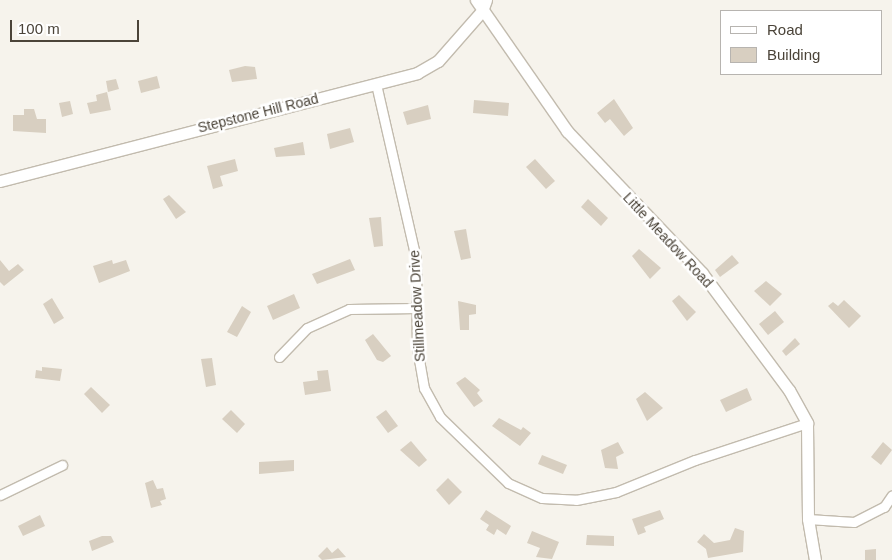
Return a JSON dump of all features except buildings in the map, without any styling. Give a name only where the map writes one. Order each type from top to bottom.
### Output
[{"type":"street","name":"Little Meadow Road","points":[[476,0],[484,6],[586,153],[702,273],[789,390],[808,423],[808,518],[815,560]]},
{"type":"street","name":"Stepstone Hill Road","points":[[0,181],[418,73],[438,62],[484,6]]},
{"type":"street","name":"Stillmeadow Drive","points":[[376,84],[416,258],[418,348],[424,388],[440,417],[508,483],[542,498],[576,500],[616,492],[714,453],[808,423]]},
{"type":"street","points":[[279,357],[307,328],[349,309],[417,308]]},
{"type":"street","points":[[0,495],[62,465]]},
{"type":"street","points":[[808,518],[854,522],[884,508],[892,495]]}]
